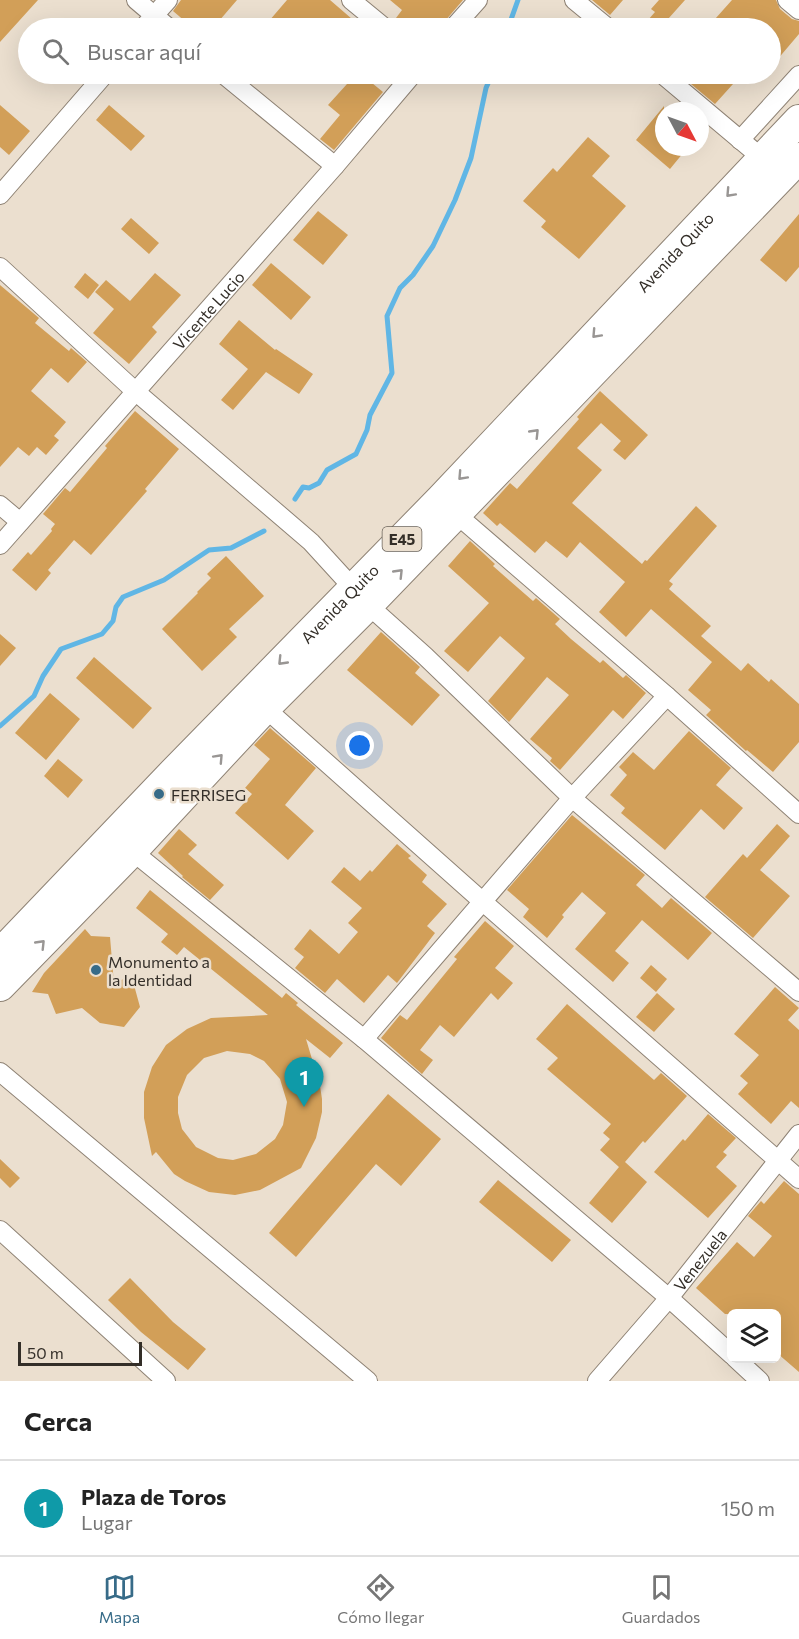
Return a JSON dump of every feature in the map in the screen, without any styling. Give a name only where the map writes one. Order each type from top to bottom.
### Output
[{"type":"highway","name":"Avenida Quito","points":[[0,986],[132,851],[265,708],[441,499],[751,149],[799,120]]},
{"type":"highway","name":"Avenida Quito","points":[[0,954],[170,776],[360,597],[456,514],[799,158]]},
{"type":"street","points":[[136,0],[147,18]]},
{"type":"street","points":[[152,18],[168,0]]},
{"type":"street","points":[[351,0],[373,18]]},
{"type":"street","points":[[462,18],[478,0]]},
{"type":"street","points":[[574,0],[596,18]]},
{"type":"street","points":[[787,0],[799,10]]},
{"type":"street","points":[[674,84],[751,149],[799,75]]},
{"type":"street","points":[[0,195],[96,84]]},
{"type":"street","points":[[235,84],[335,166]]},
{"type":"street","name":"Vicente Lucio","points":[[0,545],[335,166],[405,84]]},
{"type":"street","points":[[0,267],[135,391],[311,542],[360,597],[425,656],[572,798],[799,993]]},
{"type":"street","points":[[0,505],[20,522]]},
{"type":"street","points":[[456,514],[667,696],[799,814]]},
{"type":"street","points":[[364,1039],[572,798],[667,696]]},
{"type":"street","points":[[265,708],[799,1179]]},
{"type":"street","points":[[132,851],[364,1039],[669,1298],[727,1350]]},
{"type":"street","points":[[0,1072],[368,1381]]},
{"type":"street","name":"Venezuela","points":[[597,1381],[669,1298],[799,1134]]},
{"type":"street","points":[[0,1230],[166,1381]]},
{"type":"street","points":[[740,1363],[760,1381]]},
{"type":"building","points":[[0,0],[38,0],[22,18],[18,18],[18,22],[0,42]]},
{"type":"building","points":[[181,0],[237,0],[222,18],[181,18],[173,11]]},
{"type":"building","points":[[287,0],[330,0],[351,18],[272,18]]},
{"type":"building","points":[[390,0],[463,0],[448,18],[396,18],[402,10]]},
{"type":"building","points":[[592,0],[623,0],[610,15]]},
{"type":"building","points":[[659,0],[685,0],[669,18],[650,18],[655,12],[651,9]]},
{"type":"building","points":[[732,0],[776,0],[780,9],[792,19],[799,21],[799,34],[781,55],[781,18],[716,18]]},
{"type":"building","points":[[347,84],[373,84],[383,92],[334,150],[320,139],[340,115],[328,105]]},
{"type":"building","points":[[691,84],[733,84],[715,104]]},
{"type":"building","points":[[0,105],[30,131],[9,155],[0,147]]},
{"type":"building","points":[[109,105],[145,136],[131,151],[96,120]]},
{"type":"building","points":[[655,117],[655,156],[681,156],[670,169],[636,140]]},
{"type":"building","points":[[588,137],[610,156],[592,176],[626,206],[579,259],[541,227],[546,221],[523,201],[553,168],[557,172]]},
{"type":"building","points":[[318,211],[348,235],[323,265],[293,240]]},
{"type":"building","points":[[799,214],[799,267],[786,282],[760,260]]},
{"type":"building","points":[[131,218],[159,243],[149,254],[121,229]]},
{"type":"building","points":[[271,263],[311,297],[291,320],[252,285]]},
{"type":"building","points":[[85,273],[99,285],[88,299],[74,287]]},
{"type":"building","points":[[155,273],[181,295],[152,327],[157,332],[129,364],[93,333],[114,309],[95,292],[106,280],[130,301]]},
{"type":"building","points":[[0,285],[39,318],[35,323],[69,351],[71,348],[87,362],[68,383],[51,368],[31,391],[66,422],[54,436],[59,440],[46,455],[37,447],[29,456],[18,447],[0,467]]},
{"type":"building","points":[[239,320],[275,350],[313,374],[299,394],[266,372],[233,410],[221,400],[248,369],[219,344]]},
{"type":"building","points":[[600,391],[648,435],[625,460],[613,450],[621,441],[601,423],[577,448],[602,470],[572,503],[642,564],[696,506],[717,526],[669,581],[673,584],[669,589],[711,626],[701,636],[741,671],[748,663],[769,682],[771,679],[799,704],[799,742],[773,772],[706,715],[711,710],[688,690],[712,662],[651,609],[626,637],[599,612],[625,582],[580,542],[567,558],[546,541],[535,553],[500,523],[497,526],[483,513],[510,483],[517,489],[579,419],[577,417]]},
{"type":"building","points":[[135,411],[179,449],[145,489],[147,491],[91,555],[74,540],[48,570],[51,573],[36,591],[12,570],[28,552],[31,555],[52,531],[55,524],[43,514],[65,488],[70,492]]},
{"type":"building","points":[[470,541],[495,564],[493,566],[533,601],[536,598],[560,619],[555,624],[571,639],[600,663],[603,660],[623,678],[626,675],[646,693],[623,719],[613,710],[560,770],[550,761],[552,758],[530,739],[569,695],[547,677],[509,722],[488,701],[525,658],[500,636],[468,672],[444,651],[489,603],[448,566]]},
{"type":"building","points":[[226,556],[264,596],[229,629],[237,637],[202,671],[162,629],[198,593],[211,578],[207,574]]},
{"type":"building","points":[[381,632],[420,667],[415,673],[440,695],[412,726],[347,670]]},
{"type":"building","points":[[0,634],[16,648],[0,666]]},
{"type":"building","points":[[94,657],[152,708],[133,729],[76,678]]},
{"type":"building","points":[[50,693],[80,719],[46,760],[15,733]]},
{"type":"building","points":[[270,728],[316,768],[285,805],[314,831],[288,860],[235,813],[252,794],[245,788],[270,759],[254,745]]},
{"type":"building","points":[[689,731],[731,768],[716,785],[743,808],[724,830],[701,809],[665,850],[621,813],[625,808],[610,795],[627,775],[619,767],[633,752],[654,770]]},
{"type":"building","points":[[58,759],[83,780],[68,798],[44,776]]},
{"type":"building","points":[[572,815],[645,875],[636,885],[662,908],[671,898],[712,933],[688,960],[642,920],[615,951],[629,963],[613,982],[575,949],[606,913],[582,892],[562,915],[564,917],[547,938],[523,917],[529,909],[507,890]]},
{"type":"building","points":[[777,824],[790,836],[760,870],[790,896],[753,938],[705,897],[743,854],[747,858]]},
{"type":"building","points":[[179,829],[197,845],[188,854],[224,885],[210,900],[158,853]]},
{"type":"building","points":[[397,844],[411,856],[408,858],[427,875],[422,882],[447,904],[427,926],[435,933],[397,983],[388,975],[364,1003],[337,979],[325,993],[295,968],[304,957],[294,949],[310,929],[339,954],[358,932],[348,923],[362,908],[331,882],[344,867],[360,881],[370,870],[372,872]]},
{"type":"building","points":[[150,890],[282,998],[286,993],[298,1003],[296,1005],[343,1043],[330,1058],[306,1039],[322,1099],[322,1112],[316,1138],[301,1168],[260,1190],[235,1195],[209,1192],[174,1174],[156,1152],[152,1156],[144,1118],[144,1092],[152,1067],[166,1045],[187,1029],[211,1018],[268,1015],[184,947],[177,955],[161,942],[168,934],[136,908]],"holes":[[[227,1051],[250,1054],[264,1061],[280,1079],[287,1102],[283,1125],[275,1139],[256,1154],[233,1160],[218,1158],[196,1147],[182,1129],[178,1113],[178,1097],[187,1075],[204,1058]]]},
{"type":"building","points":[[485,921],[514,946],[495,968],[513,983],[498,1000],[491,993],[454,1037],[440,1025],[420,1050],[433,1060],[422,1074],[381,1038],[400,1015],[407,1020],[457,959],[454,957]]},
{"type":"building","points":[[85,929],[91,936],[110,937],[114,984],[125,978],[134,985],[140,1007],[124,1027],[100,1023],[82,1008],[56,1014],[48,994],[32,992],[44,973]]},
{"type":"building","points":[[651,965],[667,979],[656,992],[640,978]]},
{"type":"building","points":[[775,987],[799,1008],[788,1020],[799,1030],[799,1108],[791,1101],[771,1124],[738,1094],[748,1083],[740,1076],[759,1055],[734,1034]]},
{"type":"building","points":[[657,993],[675,1009],[654,1032],[636,1017]]},
{"type":"building","points":[[567,1004],[654,1080],[661,1073],[687,1096],[625,1162],[647,1182],[612,1223],[589,1203],[619,1167],[600,1150],[610,1139],[603,1133],[611,1124],[547,1069],[558,1058],[536,1039]]},
{"type":"building","points":[[388,1094],[441,1139],[401,1186],[376,1164],[296,1257],[269,1233]]},
{"type":"building","points":[[708,1114],[736,1138],[723,1152],[727,1155],[716,1167],[737,1186],[708,1218],[654,1172]]},
{"type":"building","points":[[0,1159],[20,1178],[10,1188],[0,1178]]},
{"type":"building","points":[[498,1180],[571,1240],[552,1262],[479,1202]]},
{"type":"building","points":[[784,1181],[799,1194],[799,1372],[781,1356],[781,1309],[727,1309],[727,1314],[725,1314],[696,1288],[737,1242],[754,1257],[772,1236],[748,1216],[761,1201],[764,1204]]},
{"type":"building","points":[[130,1278],[173,1322],[206,1349],[188,1370],[141,1332],[108,1300]]},
{"type":"waterway","points":[[512,18],[518,0]]},
{"type":"waterway","points":[[295,499],[303,487],[309,488],[319,483],[327,470],[356,454],[367,430],[370,415],[392,373],[387,316],[400,288],[413,275],[433,246],[455,200],[471,158],[488,84]]},
{"type":"waterway","points":[[0,726],[34,696],[43,676],[61,649],[102,634],[113,621],[116,607],[123,597],[164,580],[209,550],[231,548],[264,531]]},
{"type":"place","name":"FERRISEG","points":[[159,794]]},
{"type":"place","name":"Monumento a la Identidad","points":[[96,970]]},
{"type":"place","name":"Plaza de Toros","points":[[304,1107]]}]
